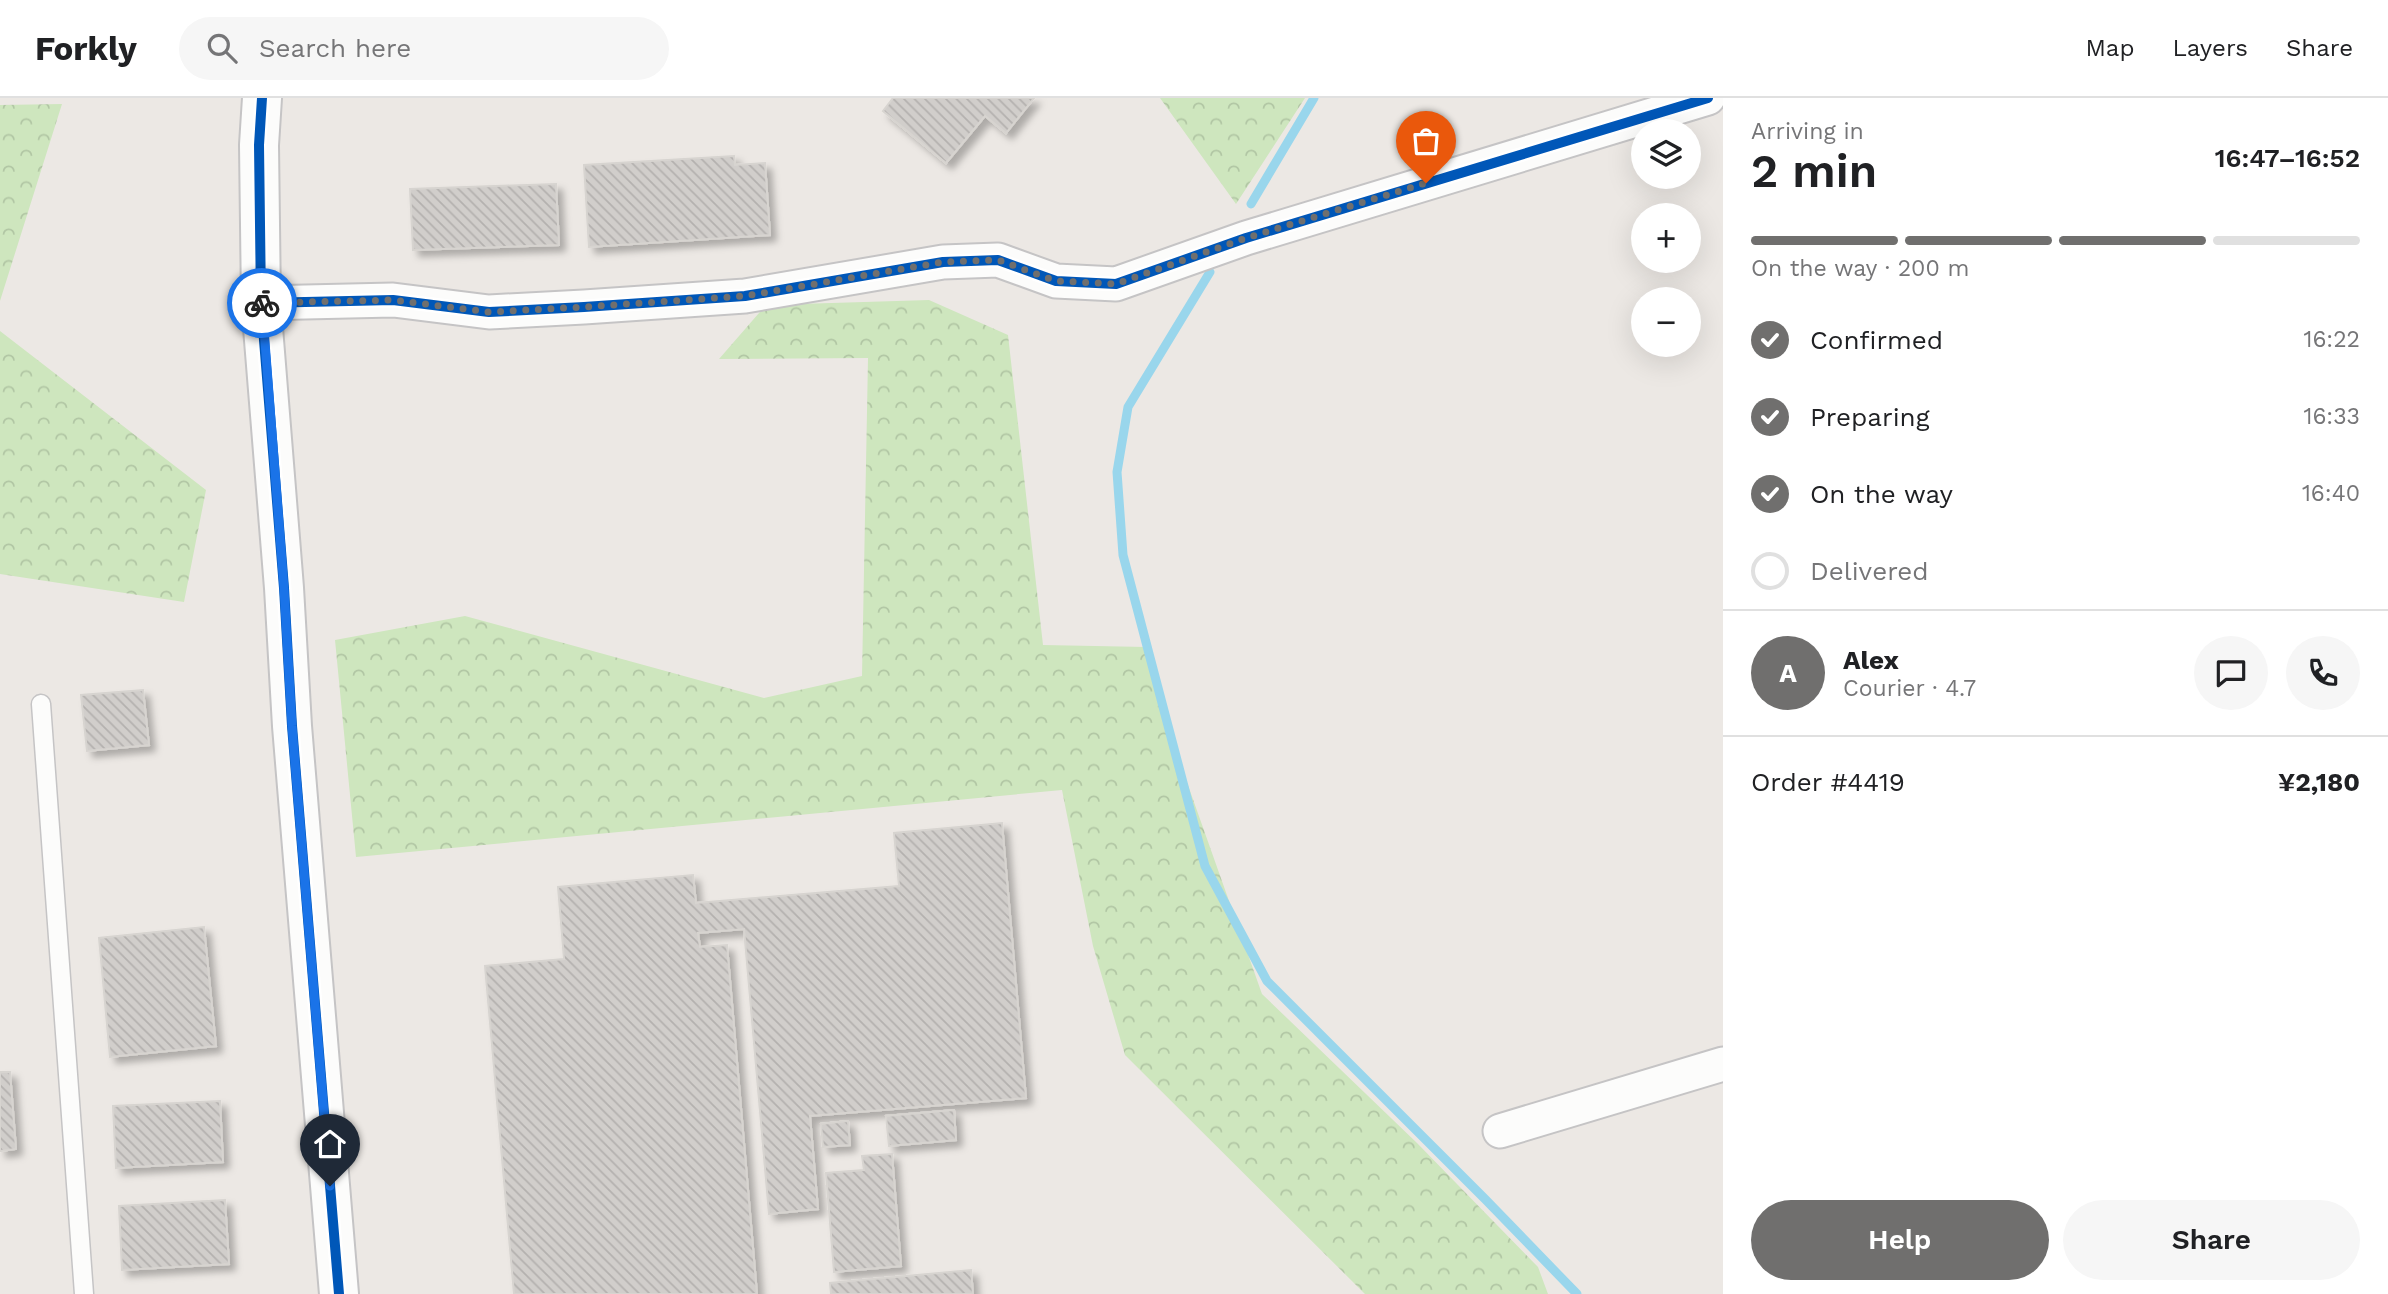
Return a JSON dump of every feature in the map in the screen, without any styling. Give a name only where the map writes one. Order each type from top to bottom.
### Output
[{"type":"street","points":[[262,98],[259,145],[261,303],[284,588],[293,740],[339,1294]]},
{"type":"street","points":[[261,303],[393,300],[489,312],[584,307],[745,296],[943,262],[998,260],[1056,281],[1116,284],[1246,238],[1709,98]]},
{"type":"street","points":[[1500,1130],[1723,1064]]},
{"type":"lane","points":[[41,705],[84,1294]]},
{"type":"green space","points":[[1160,98],[1305,98],[1236,204]]},
{"type":"green space","points":[[62,104],[0,301],[0,105]]},
{"type":"green space","points":[[929,300],[1008,335],[1043,645],[1147,647],[1167,726],[1262,994],[1417,1143],[1538,1267],[1548,1294],[1365,1294],[1125,1055],[1093,946],[1062,790],[356,857],[335,640],[465,616],[764,698],[862,676],[868,358],[719,359],[766,305]]},
{"type":"green space","points":[[0,331],[206,490],[184,602],[0,574]]},
{"type":"building","points":[[893,98],[1034,98],[1006,133],[985,116],[946,163],[883,111]]},
{"type":"building","points":[[734,156],[735,165],[765,163],[770,235],[589,247],[584,165]]},
{"type":"building","points":[[556,184],[559,245],[413,250],[410,189]]},
{"type":"building","points":[[143,690],[149,745],[87,751],[81,695]]},
{"type":"building","points":[[1002,823],[1026,1098],[810,1116],[818,1209],[769,1214],[744,929],[698,933],[700,947],[727,945],[757,1294],[514,1294],[485,966],[564,959],[558,887],[693,875],[696,903],[899,886],[894,833]]},
{"type":"building","points":[[204,927],[216,1046],[110,1057],[99,938]]},
{"type":"building","points":[[0,1072],[10,1072],[16,1149],[0,1151]]},
{"type":"building","points":[[220,1101],[223,1162],[116,1168],[113,1106]]},
{"type":"building","points":[[954,1110],[956,1140],[889,1146],[886,1116]]},
{"type":"building","points":[[848,1121],[850,1145],[823,1147],[821,1124]]},
{"type":"building","points":[[892,1154],[901,1266],[834,1272],[826,1173],[864,1170],[862,1156]]},
{"type":"building","points":[[225,1200],[229,1264],[122,1270],[119,1206]]},
{"type":"building","points":[[971,1270],[973,1294],[831,1294],[830,1283]]},
{"type":"waterway","points":[[1251,204],[1314,98]]},
{"type":"waterway","points":[[1210,272],[1128,407],[1117,472],[1123,555],[1205,866],[1267,981],[1577,1294]]},
{"type":"cycle path","points":[[262,98],[259,145],[261,303],[284,588],[292,726],[339,1294]]},
{"type":"cycle path","points":[[261,303],[393,300],[489,312],[584,307],[745,296],[943,262],[998,260],[1056,281],[1116,284],[1246,238],[1708,98]]},
{"type":"way so far","points":[[262,303],[393,300],[489,312],[584,307],[745,296],[943,262],[998,260],[1056,281],[1116,284],[1246,238],[1426,183]]},
{"type":"route","points":[[262,303],[292,726],[330,1186]]}]
